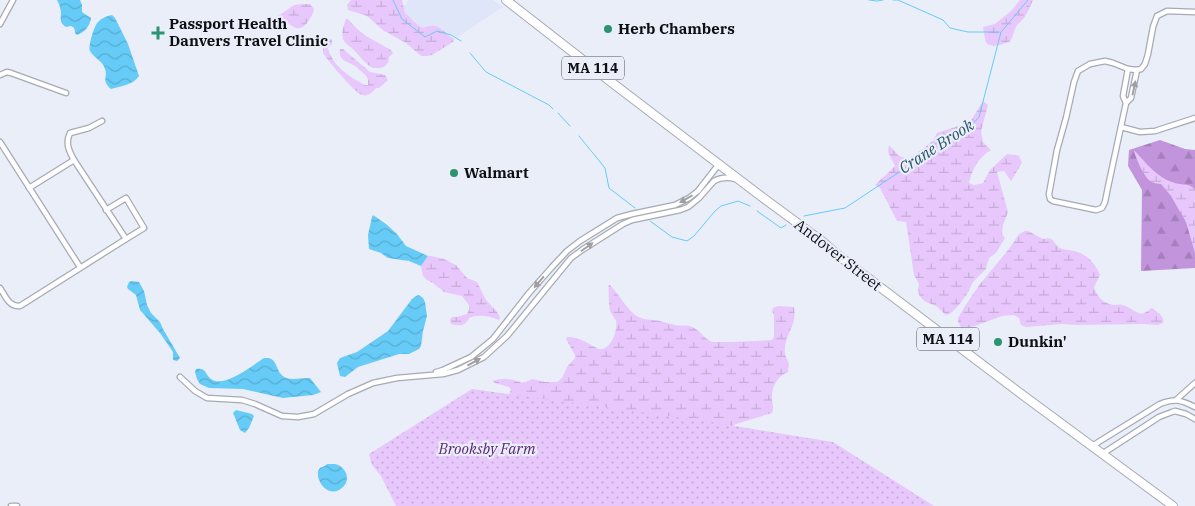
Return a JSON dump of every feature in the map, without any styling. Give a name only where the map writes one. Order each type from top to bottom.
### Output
[{"type":"highway","name":"Andover Street","points":[[506,0],[948,339],[1173,506]]},
{"type":"street","points":[[0,24],[12,0]]},
{"type":"street","points":[[1137,70],[1131,98],[1126,103],[1105,202],[1102,208],[1096,210],[1053,201],[1050,199],[1049,194],[1057,150],[1076,74],[1084,66],[1096,62],[1109,62],[1128,69],[1137,70],[1143,67],[1152,41],[1153,27],[1157,16],[1167,11],[1195,12]]},
{"type":"street","points":[[1126,103],[1123,96],[1128,69]]},
{"type":"street","points":[[0,74],[11,73],[66,93]]},
{"type":"street","points":[[1121,127],[1140,132],[1155,131],[1195,118]]},
{"type":"street","points":[[102,120],[89,128],[70,133],[68,147],[74,160],[126,239]]},
{"type":"street","points":[[0,142],[80,268]]},
{"type":"street","points":[[29,188],[74,160]]},
{"type":"street","points":[[428,375],[461,362],[487,345],[552,267],[567,251],[580,241],[617,218],[675,204],[689,198],[698,191],[719,164]]},
{"type":"street","points":[[180,376],[195,392],[207,398],[242,400],[282,416],[298,418],[314,414],[343,396],[373,383],[397,378],[443,374],[458,370],[472,364],[490,352],[507,336],[572,258],[614,229],[632,220],[688,207],[718,179],[731,178],[740,181]]},
{"type":"street","points":[[0,288],[10,303],[20,306],[144,228],[126,198],[106,210]]},
{"type":"street","points":[[1176,400],[1195,383]]},
{"type":"street","points":[[1092,446],[1160,404],[1176,400],[1195,407]]},
{"type":"street","points":[[1102,454],[1159,417],[1172,412],[1186,414],[1195,419]]},
{"type":"street","points":[[12,506],[17,506]]},
{"type":"shaded area","points":[[409,0],[493,0],[503,7],[456,38],[437,31],[425,37],[399,13]]},
{"type":"green space","points":[[351,0],[402,0],[405,13],[416,23],[423,28],[433,26],[440,28],[454,39],[453,42],[432,55],[421,56],[406,43],[384,31],[367,16],[348,10],[347,5]]},
{"type":"green space","points":[[1020,0],[1033,0],[1025,16],[1016,27],[1010,41],[993,46],[987,44],[983,27],[995,24],[1011,11]]},
{"type":"green space","points":[[310,4],[314,9],[310,19],[302,27],[295,27],[278,16],[294,5]]},
{"type":"green space","points":[[346,19],[366,36],[391,50],[393,53],[385,66],[382,68],[371,67],[345,42],[342,34]]},
{"type":"green space","points":[[331,39],[332,44],[328,48],[330,54],[338,66],[348,75],[368,85],[366,76],[356,66],[346,62],[340,56],[340,49],[343,49],[370,72],[385,75],[388,80],[368,95],[358,93],[323,53],[323,48]]},
{"type":"green space","points":[[983,101],[988,105],[981,131],[983,142],[991,150],[977,164],[969,183],[974,185],[983,183],[990,170],[1007,154],[1019,156],[1022,163],[1011,181],[1004,171],[997,172],[1008,212],[1003,225],[1002,234],[1005,238],[996,253],[989,258],[986,269],[973,282],[959,305],[950,314],[946,315],[936,306],[924,301],[919,295],[919,284],[914,275],[906,222],[897,221],[880,188],[875,185],[895,166],[888,152],[889,145],[899,156],[909,159],[933,141],[937,133],[970,122]]},
{"type":"green space","points":[[1160,140],[1185,149],[1195,150],[1195,268],[1141,271],[1142,190],[1128,166],[1129,150]]},
{"type":"green space","points":[[1134,150],[1162,177],[1195,189],[1195,253],[1186,222],[1171,196],[1161,184],[1154,183],[1147,178]]},
{"type":"green space","points":[[1025,231],[1043,239],[1050,238],[1059,248],[1079,252],[1090,260],[1100,275],[1094,287],[1104,302],[1126,306],[1140,313],[1147,312],[1152,308],[1162,316],[1163,323],[1158,325],[1062,324],[1026,327],[1021,325],[1019,318],[1014,315],[1002,316],[975,326],[961,327],[958,318],[965,306],[1019,234]]},
{"type":"green space","points":[[428,256],[444,259],[456,265],[467,278],[477,282],[486,300],[500,317],[499,320],[476,316],[469,318],[462,325],[451,324],[450,320],[452,317],[467,314],[469,305],[462,296],[444,292],[423,276],[421,266]]},
{"type":"green space","points":[[609,284],[627,307],[637,316],[643,319],[690,326],[712,342],[772,340],[774,337],[773,308],[778,306],[794,307],[793,324],[787,338],[785,351],[789,364],[788,372],[778,379],[774,387],[772,413],[736,424],[728,429],[509,395],[511,389],[509,387],[493,381],[508,379],[522,383],[533,379],[557,382],[562,378],[567,367],[575,358],[566,339],[567,337],[581,340],[600,349],[607,346],[613,339],[616,325],[616,320],[610,311]]},
{"type":"green space","name":"Brooksby Farm","points":[[472,389],[698,420],[833,442],[934,506],[396,506],[381,476],[372,465],[369,454]]},
{"type":"water","points":[[57,0],[80,0],[82,12],[91,18],[90,24],[80,34],[77,35],[75,33],[73,27],[63,25],[60,6]]},
{"type":"water","points":[[112,15],[128,44],[139,76],[130,83],[111,89],[105,81],[106,72],[104,66],[90,51],[90,48],[96,24],[103,18]]},
{"type":"water","points":[[373,215],[397,234],[406,246],[428,256],[421,266],[409,261],[388,258],[381,253],[369,249],[368,235]]},
{"type":"water","points":[[129,282],[139,282],[151,313],[160,322],[180,358],[177,361],[173,360],[173,352],[160,333],[140,310],[136,295],[128,289]]},
{"type":"water","points":[[419,295],[425,302],[427,316],[419,349],[409,354],[399,354],[358,367],[345,377],[340,376],[337,363],[340,358],[357,352],[388,331],[412,299]]},
{"type":"water","points":[[264,358],[273,360],[280,373],[286,378],[310,378],[321,392],[313,395],[283,398],[243,389],[209,388],[200,384],[195,372],[196,369],[202,369],[211,379],[223,381],[238,375]]},
{"type":"water","points":[[236,410],[254,416],[245,433],[240,430],[233,413]]},
{"type":"water","points":[[327,464],[339,465],[346,473],[346,483],[338,490],[327,490],[320,482],[318,472],[320,468]]},
{"type":"waterway","name":"Crane Brook","points":[[393,0],[402,19],[425,37],[437,31],[451,35],[461,41]]},
{"type":"waterway","points":[[869,0],[883,0]]},
{"type":"waterway","points":[[893,0],[898,0],[943,20],[950,28],[968,32],[999,32]]},
{"type":"waterway","name":"Crane Brook","points":[[804,216],[845,208],[913,163],[939,141],[969,128],[979,117],[1001,32],[1028,0]]},
{"type":"waterway","name":"Crane Brook","points":[[470,53],[486,72],[549,105],[553,109]]},
{"type":"waterway","name":"Crane Brook","points":[[558,113],[570,126]]},
{"type":"waterway","name":"Crane Brook","points":[[579,136],[605,168],[609,188],[635,208]]},
{"type":"waterway","name":"Crane Brook","points":[[650,221],[672,237],[687,241],[694,236],[721,206],[738,201],[750,206]]},
{"type":"waterway","name":"Crane Brook","points":[[757,211],[781,228],[786,225]]},
{"type":"place","name":"Herb Chambers","points":[[608,29]]},
{"type":"place","name":"Passport Health Danvers Travel Clinic","points":[[158,33]]},
{"type":"place","name":"Walmart","points":[[454,173]]},
{"type":"place","name":"Dunkin'","points":[[998,342]]}]
